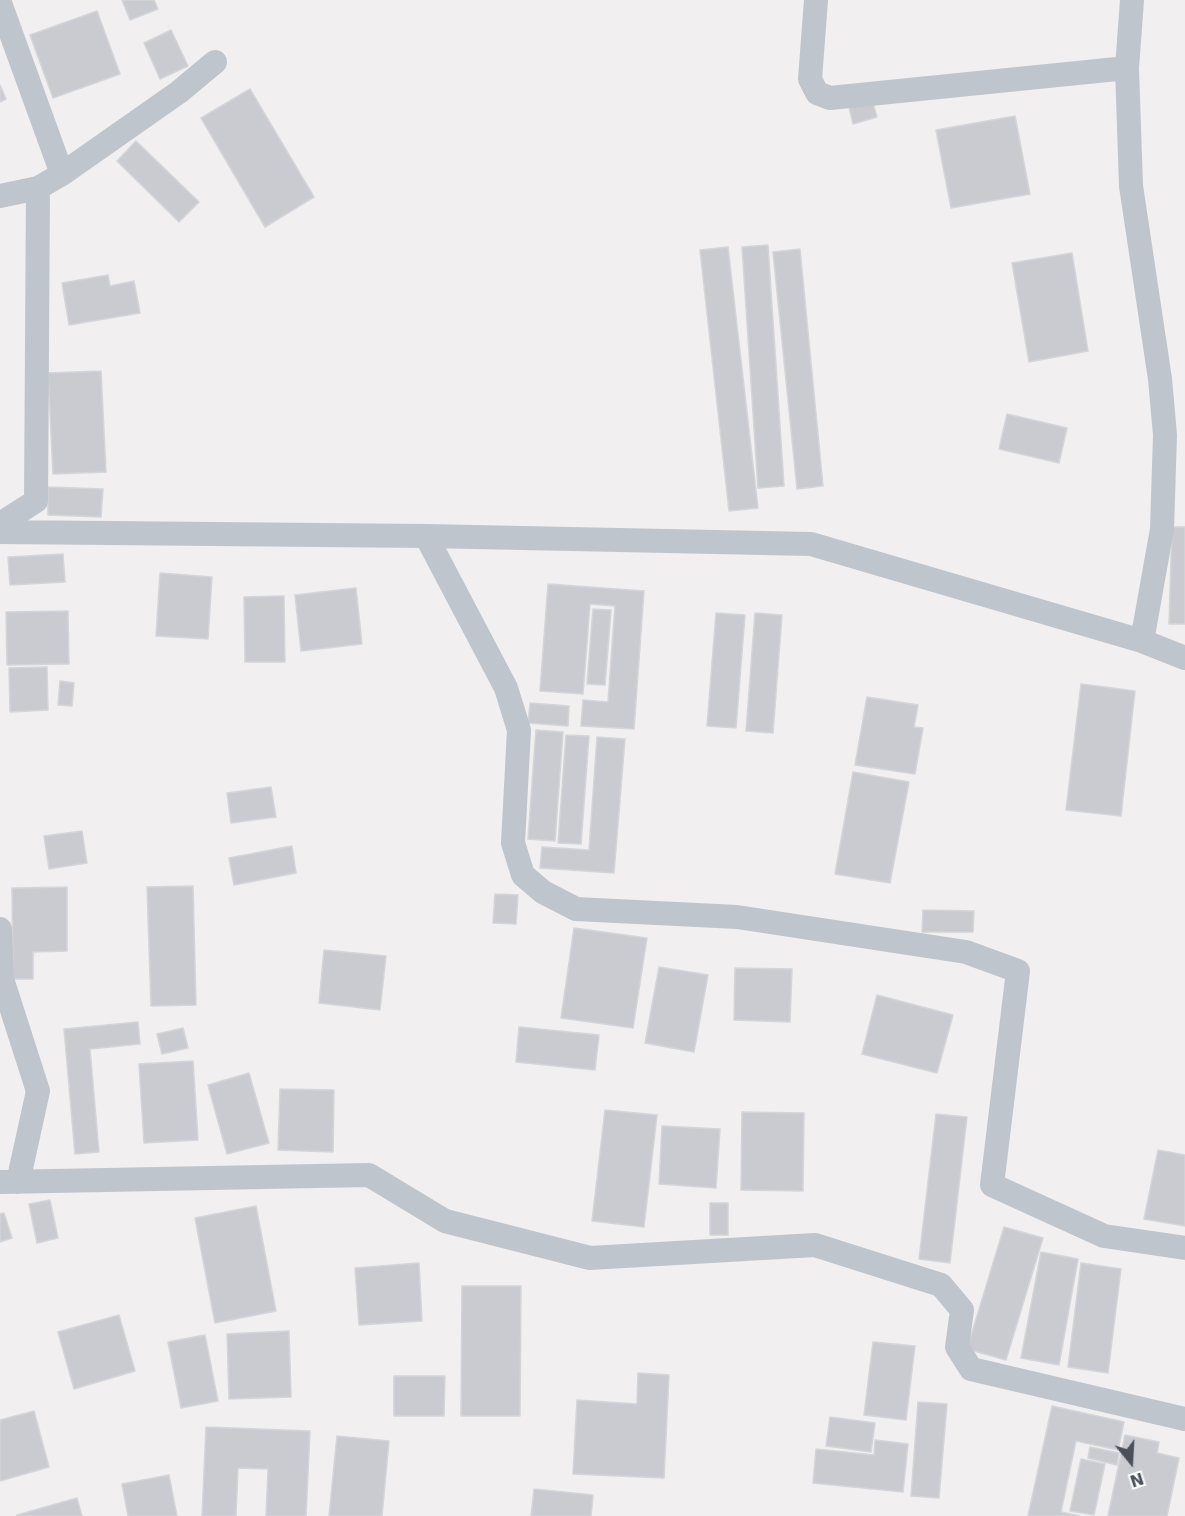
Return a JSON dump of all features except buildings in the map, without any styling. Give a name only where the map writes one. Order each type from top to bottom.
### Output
[{"type":"street","points":[[816,0],[810,79],[817,93],[830,98],[1127,68]]},
{"type":"street","points":[[1132,0],[1127,68],[1131,186],[1160,379],[1165,435],[1162,529],[1142,641]]},
{"type":"street","points":[[0,3],[62,174]]},
{"type":"street","points":[[0,196],[38,188],[62,174],[179,92],[215,62]]},
{"type":"street","points":[[0,524],[36,501],[38,188]]},
{"type":"street","points":[[0,532],[426,536],[812,544],[1142,641],[1185,658]]},
{"type":"street","points":[[426,536],[506,688],[519,730],[513,843],[523,875],[543,892],[576,909],[737,917],[966,952],[1018,971],[992,1185],[1104,1236],[1185,1248]]},
{"type":"street","points":[[0,929],[2,979],[38,1091],[9,1182],[369,1175],[445,1221],[590,1258],[814,1245],[941,1285],[962,1310],[957,1347],[971,1369],[1185,1419]]}]
